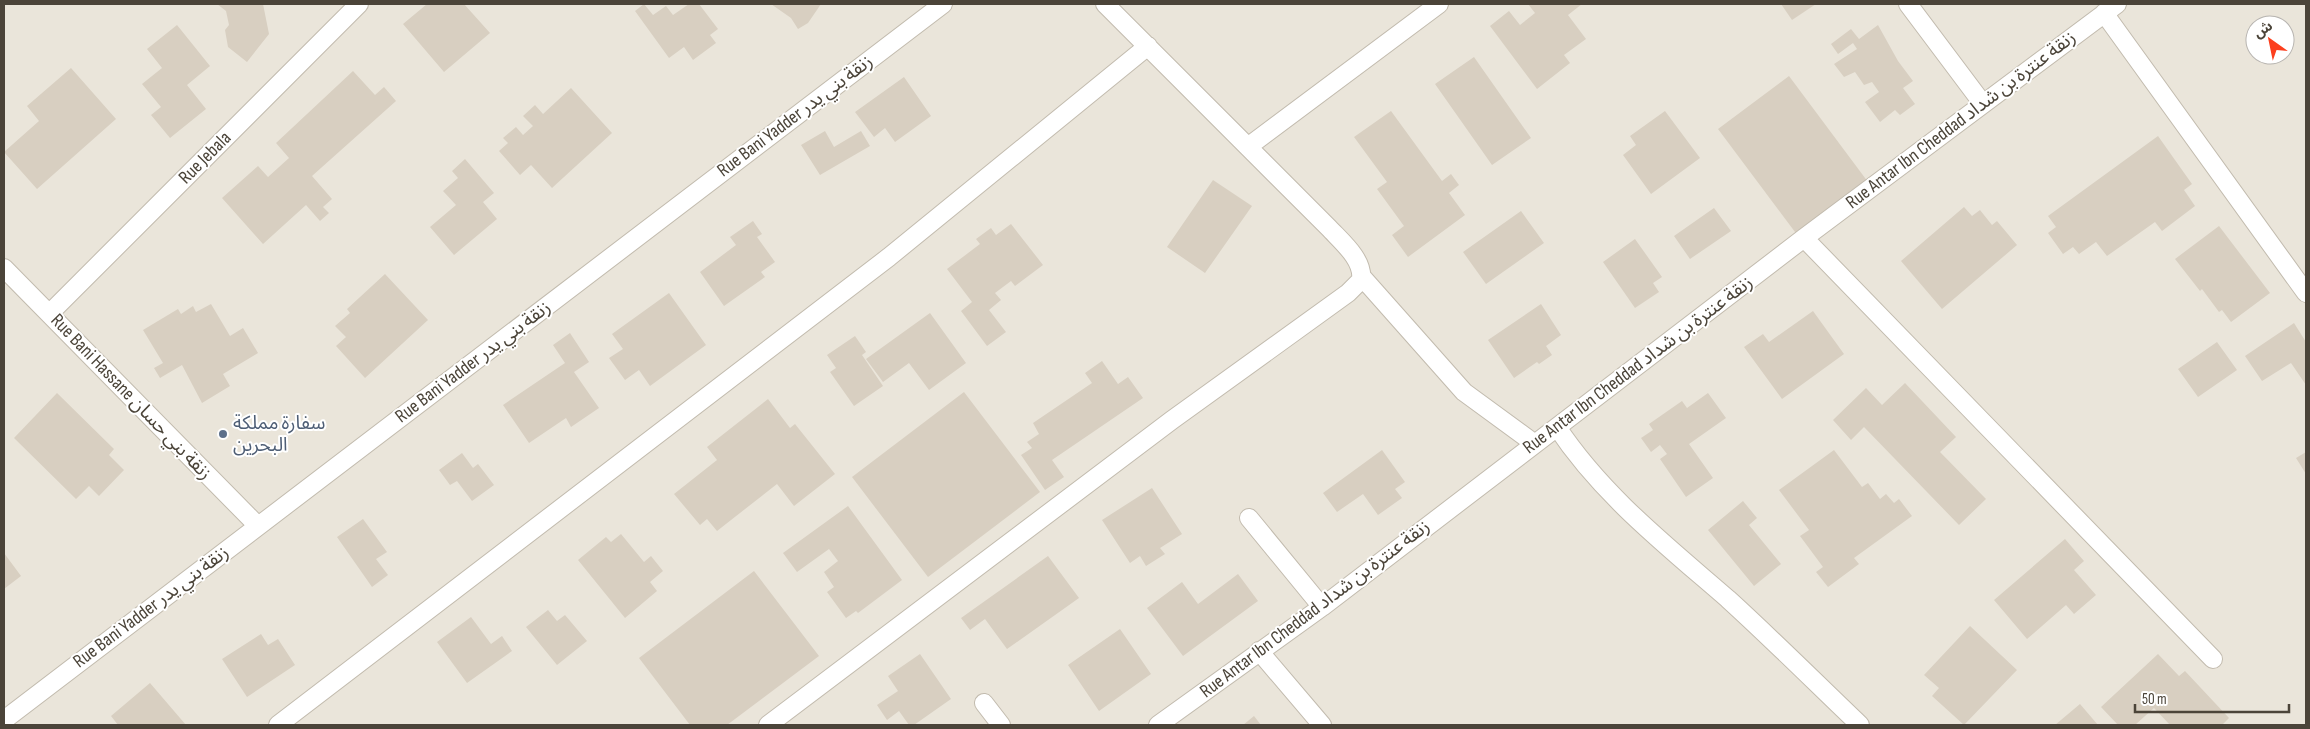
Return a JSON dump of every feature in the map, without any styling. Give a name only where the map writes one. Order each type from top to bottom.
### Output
[{"type":"street","name":"Rue Jebala","points":[[50,313],[359,4]]},
{"type":"street","name":"Rue Bani Yadder زنقة بني يدر","points":[[4,720],[942,4]]},
{"type":"street","points":[[1105,4],[1249,146],[1343,243],[1361,267],[1362,277],[1464,392],[1535,444]]},
{"type":"street","points":[[1249,146],[1439,4]]},
{"type":"street","points":[[1908,4],[1983,104]]},
{"type":"street","points":[[2110,9],[2306,293]]},
{"type":"street","name":"Rue Antar Ibn Cheddad زنقة عنترة بن شداد","points":[[1158,725],[1322,607],[1804,238],[2110,9]]},
{"type":"street","points":[[278,725],[889,257],[1148,46]]},
{"type":"street","points":[[1804,238],[2213,659]]},
{"type":"street","name":"Rue Bani Hassane زنقة بني حسان","points":[[4,268],[258,526]]},
{"type":"street","points":[[768,725],[1172,420],[1348,292],[1357,285],[1362,277]]},
{"type":"street","points":[[1557,427],[1574,453],[1652,534],[1729,600],[1860,725]]},
{"type":"street","points":[[1249,518],[1322,607]]},
{"type":"street","points":[[1259,651],[1322,725]]},
{"type":"street","points":[[984,703],[1000,725]]},
{"type":"shaded area","points":[[4,4],[2306,4],[2306,725],[4,725]]},
{"type":"building","points":[[217,4],[263,4],[269,34],[247,62],[228,47],[225,30],[229,25],[226,11]]},
{"type":"building","points":[[427,4],[464,4],[490,33],[444,72],[403,24]]},
{"type":"building","points":[[644,4],[653,15],[666,6],[673,15],[689,4],[699,4],[718,29],[710,35],[716,43],[693,60],[684,47],[669,58],[635,11]]},
{"type":"building","points":[[771,4],[821,4],[808,23],[798,29],[791,18]]},
{"type":"building","points":[[1528,4],[1582,4],[1568,15],[1586,39],[1564,55],[1570,63],[1537,89],[1490,26],[1509,11],[1520,25],[1535,13]]},
{"type":"building","points":[[1781,4],[1816,4],[1792,20]]},
{"type":"building","points":[[177,25],[210,66],[187,85],[206,109],[170,138],[151,115],[161,107],[142,84],[162,68],[147,49]]},
{"type":"building","points":[[1878,25],[1898,61],[1913,81],[1903,88],[1915,104],[1900,115],[1895,110],[1880,122],[1865,102],[1879,92],[1872,82],[1864,85],[1855,72],[1844,77],[1834,64],[1857,49],[1853,43],[1838,54],[1831,44],[1851,29],[1859,39]]},
{"type":"building","points":[[1474,57],[1531,138],[1492,165],[1435,84]]},
{"type":"building","points":[[71,68],[116,119],[37,189],[4,152],[39,121],[27,106]]},
{"type":"building","points":[[353,71],[375,95],[384,87],[396,101],[312,176],[332,199],[323,207],[329,213],[320,221],[306,205],[263,244],[222,198],[258,166],[268,177],[289,158],[276,143]]},
{"type":"building","points":[[1789,76],[1868,182],[1798,236],[1718,129]]},
{"type":"building","points":[[904,77],[931,116],[895,142],[885,128],[874,137],[855,112]]},
{"type":"building","points":[[571,88],[612,133],[552,188],[531,165],[520,175],[499,151],[508,143],[503,138],[516,127],[523,135],[533,126],[523,116],[535,105],[543,114]]},
{"type":"building","points":[[1391,111],[1442,181],[1451,174],[1459,185],[1449,193],[1465,215],[1408,257],[1392,235],[1404,226],[1377,189],[1387,182],[1354,137]]},
{"type":"building","points":[[1665,111],[1700,158],[1651,194],[1623,155],[1636,145],[1630,136]]},
{"type":"building","points":[[825,131],[834,147],[861,131],[870,146],[820,175],[801,145]]},
{"type":"building","points":[[2158,136],[2192,184],[2184,190],[2195,206],[2162,231],[2155,222],[2107,256],[2096,242],[2079,254],[2073,247],[2063,254],[2048,233],[2056,227],[2048,216]]},
{"type":"building","points":[[465,159],[494,193],[483,202],[497,219],[454,255],[430,227],[456,205],[443,191],[458,178],[452,171]]},
{"type":"building","points":[[1213,180],[1252,206],[1205,273],[1167,247]]},
{"type":"building","points":[[1964,207],[1972,216],[1980,210],[1992,225],[1997,221],[2017,245],[1942,309],[1901,261]]},
{"type":"building","points":[[1714,208],[1731,231],[1690,259],[1674,236]]},
{"type":"building","points":[[1521,211],[1544,243],[1486,284],[1463,252]]},
{"type":"building","points":[[753,221],[762,234],[757,237],[775,262],[761,272],[765,277],[724,306],[700,272],[736,245],[730,237]]},
{"type":"building","points":[[1011,224],[1043,265],[1015,286],[1011,281],[995,293],[1001,300],[989,310],[1006,332],[987,346],[961,311],[972,302],[947,269],[980,244],[976,239],[991,228],[996,235]]},
{"type":"building","points":[[2219,226],[2270,293],[2231,322],[2222,310],[2219,312],[2202,289],[2200,291],[2175,259]]},
{"type":"building","points":[[1635,239],[1662,277],[1653,283],[1659,292],[1635,308],[1603,262]]},
{"type":"building","points":[[385,274],[428,320],[365,378],[336,346],[346,337],[335,326],[350,313],[347,309]]},
{"type":"building","points":[[669,293],[706,345],[650,386],[639,370],[625,380],[609,358],[623,349],[612,334]]},
{"type":"building","points":[[211,304],[230,336],[243,328],[258,353],[223,374],[230,386],[202,403],[182,365],[160,378],[154,368],[163,363],[143,330],[178,309],[181,314],[193,306],[196,312]]},
{"type":"building","points":[[1541,304],[1561,335],[1546,346],[1552,355],[1539,364],[1537,362],[1514,378],[1488,340]]},
{"type":"building","points":[[1813,311],[1844,354],[1782,399],[1744,347],[1763,334],[1769,342]]},
{"type":"building","points":[[930,313],[966,363],[929,390],[909,363],[883,382],[866,359]]},
{"type":"building","points":[[2294,323],[2306,342],[2306,385],[2291,363],[2262,381],[2245,356]]},
{"type":"building","points":[[570,333],[589,362],[574,372],[599,408],[571,427],[566,418],[529,443],[503,405],[565,363],[553,345]]},
{"type":"building","points":[[855,336],[866,352],[862,355],[883,386],[854,406],[830,372],[836,368],[827,355]]},
{"type":"building","points":[[2217,342],[2237,370],[2198,397],[2178,369]]},
{"type":"building","points":[[1102,361],[1118,384],[1128,377],[1143,398],[1052,460],[1064,477],[1045,490],[1021,455],[1032,448],[1027,442],[1039,434],[1033,423],[1092,383],[1085,373]]},
{"type":"building","points":[[1905,383],[1956,437],[1940,452],[1986,499],[1959,525],[1864,427],[1851,440],[1833,420],[1866,388],[1882,405]]},
{"type":"building","points":[[964,392],[1040,492],[928,577],[852,477]]},
{"type":"building","points":[[57,393],[114,449],[109,455],[124,470],[99,496],[89,486],[76,499],[14,438]]},
{"type":"building","points":[[1708,393],[1726,418],[1689,444],[1713,478],[1686,497],[1660,459],[1667,454],[1660,445],[1651,452],[1641,438],[1653,430],[1649,424],[1682,401],[1687,408]]},
{"type":"building","points":[[768,399],[790,428],[795,424],[835,474],[794,506],[777,484],[717,531],[707,519],[700,525],[674,494],[717,460],[707,447]]},
{"type":"building","points":[[1382,450],[1405,482],[1395,489],[1402,498],[1378,515],[1363,494],[1337,512],[1323,493]]},
{"type":"building","points":[[1834,450],[1862,487],[1868,483],[1880,499],[1886,494],[1894,503],[1899,499],[1912,516],[1854,558],[1859,564],[1828,587],[1816,572],[1823,567],[1800,536],[1809,530],[1779,490]]},
{"type":"building","points":[[2306,452],[2306,474],[2296,458]]},
{"type":"building","points":[[462,453],[473,468],[478,464],[494,485],[472,501],[457,481],[450,485],[439,470]]},
{"type":"building","points":[[1152,488],[1182,534],[1160,548],[1165,554],[1146,566],[1140,556],[1130,563],[1102,520]]},
{"type":"building","points":[[1743,501],[1757,518],[1749,525],[1781,564],[1754,586],[1708,530]]},
{"type":"building","points":[[848,506],[902,580],[858,613],[856,611],[846,618],[827,592],[834,587],[824,572],[838,561],[829,549],[797,572],[783,553]]},
{"type":"building","points":[[363,519],[387,552],[376,559],[388,575],[372,587],[337,537]]},
{"type":"building","points":[[621,534],[644,562],[651,556],[663,571],[650,582],[657,591],[625,618],[578,560],[606,537],[611,542]]},
{"type":"building","points":[[2065,539],[2084,561],[2074,570],[2096,595],[2074,614],[2066,605],[2027,639],[1994,600]]},
{"type":"building","points":[[4,553],[21,576],[4,589]]},
{"type":"building","points":[[1048,556],[1079,598],[1007,649],[985,619],[970,630],[961,618]]},
{"type":"building","points":[[754,571],[819,656],[727,725],[690,725],[639,658]]},
{"type":"building","points":[[1238,574],[1258,601],[1183,656],[1147,608],[1182,582],[1198,604]]},
{"type":"building","points":[[548,610],[557,621],[565,615],[587,641],[557,665],[526,627]]},
{"type":"building","points":[[471,617],[491,644],[502,636],[512,651],[467,683],[437,642]]},
{"type":"building","points":[[1970,626],[2017,670],[1964,725],[1932,696],[1939,688],[1924,675]]},
{"type":"building","points":[[1120,629],[1151,674],[1099,711],[1068,665]]},
{"type":"building","points":[[261,634],[268,645],[278,639],[295,665],[247,697],[222,659]]},
{"type":"building","points":[[920,654],[951,699],[914,725],[909,725],[899,711],[887,720],[877,705],[898,691],[888,676]]},
{"type":"building","points":[[2158,654],[2179,676],[2185,671],[2229,718],[2222,725],[2170,725],[2154,708],[2135,725],[2118,725],[2101,707]]},
{"type":"building","points":[[150,683],[186,725],[118,725],[111,716]]},
{"type":"building","points":[[2080,704],[2098,725],[2055,725]]},
{"type":"building","points":[[1254,716],[1261,725],[1243,725]]},
{"type":"place","name":"سفارة مملكة البحرين","points":[[223,434]]}]
